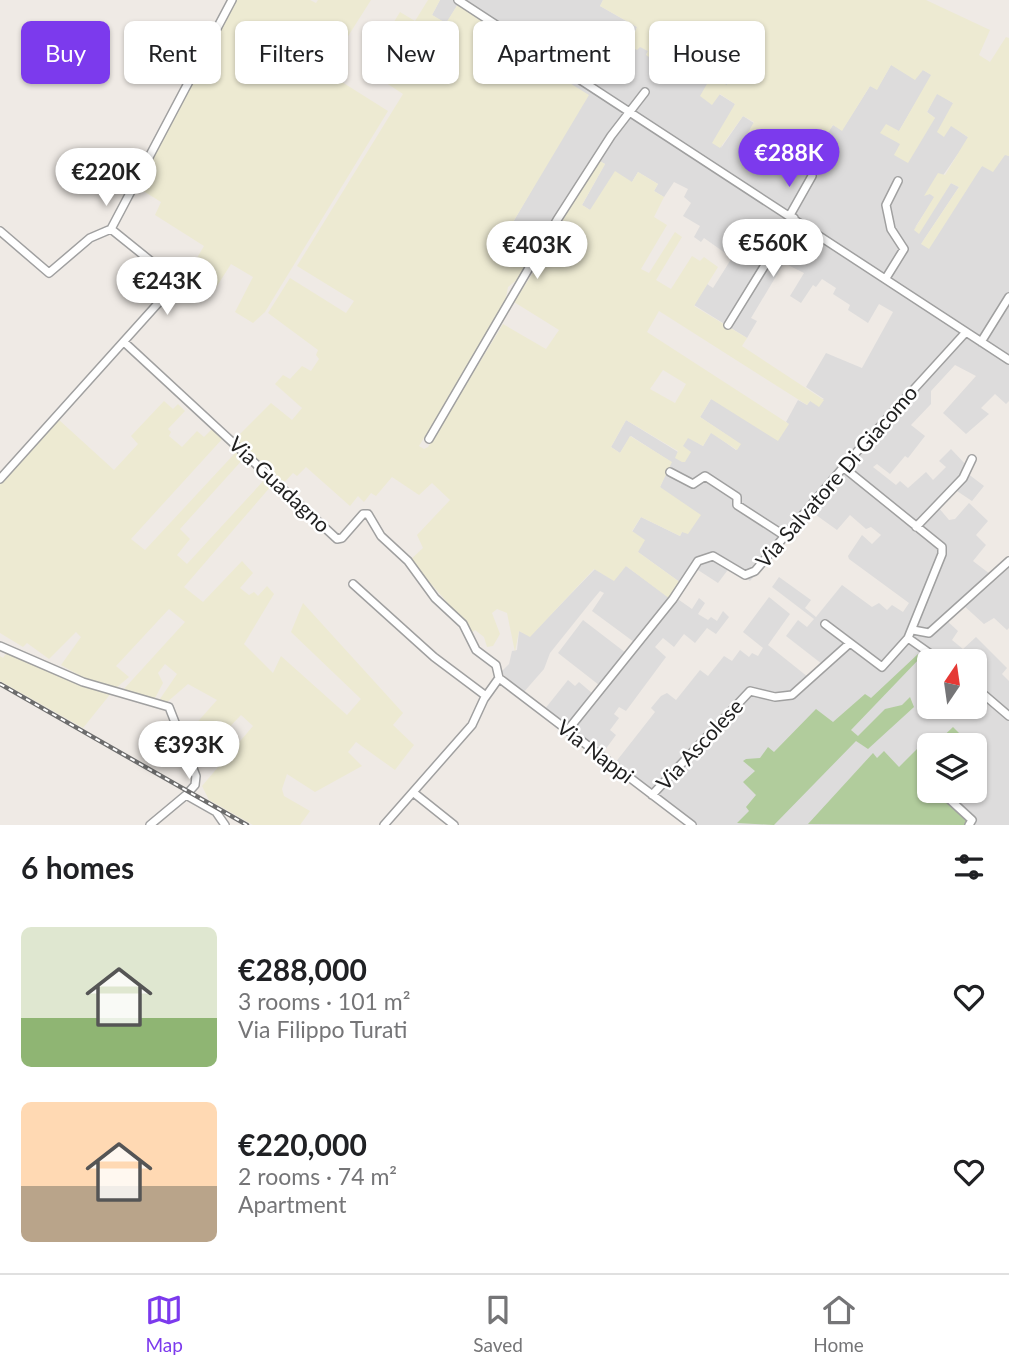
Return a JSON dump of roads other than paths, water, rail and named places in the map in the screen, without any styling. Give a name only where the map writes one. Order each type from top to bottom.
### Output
[{"type":"street","points":[[0,231],[48,273],[90,238],[111,229],[232,0]]},
{"type":"street","points":[[458,0],[1009,360]]},
{"type":"street","points":[[429,439],[557,220],[611,136],[645,92]]},
{"type":"street","points":[[728,325],[792,217],[812,176]]},
{"type":"street","points":[[886,278],[904,249],[891,229],[886,205],[898,181]]},
{"type":"street","points":[[0,479],[156,309],[170,290],[173,279],[111,229]]},
{"type":"street","points":[[981,342],[1009,297]]},
{"type":"street","name":"Via Salvatore Di Giacomo","points":[[567,731],[673,599],[698,561],[713,556],[748,575],[966,332]]},
{"type":"street","name":"Via Guadagno","points":[[124,342],[337,539],[342,538],[363,514],[368,514],[381,536],[408,561],[436,598],[463,624],[476,650],[496,664],[499,678]]},
{"type":"street","points":[[916,527],[963,478],[972,458]]},
{"type":"street","points":[[825,624],[882,667],[914,630],[943,550],[844,467]]},
{"type":"street","points":[[670,472],[693,484],[705,476],[737,498],[737,505],[785,536]]},
{"type":"street","points":[[914,630],[929,633],[1009,561]]},
{"type":"street","points":[[353,584],[434,657],[486,696]]},
{"type":"street","points":[[908,638],[924,649]]},
{"type":"street","name":"Via Ascolese","points":[[652,795],[750,691],[775,697],[792,695],[850,643]]},
{"type":"street","points":[[0,646],[83,682],[169,707],[196,776],[195,785],[150,825]]},
{"type":"street","points":[[384,825],[472,725],[486,696],[499,678]]},
{"type":"street","name":"Via Nappi","points":[[499,678],[692,825]]},
{"type":"street","points":[[987,697],[1009,716]]},
{"type":"street","points":[[414,793],[454,825]]},
{"type":"street","points":[[186,795],[216,812],[225,825]]},
{"type":"street","points":[[954,803],[972,820],[969,825]]},
{"type":"street","points":[[390,818],[400,825]]},
{"type":"railway","points":[[0,684],[247,825]]}]
